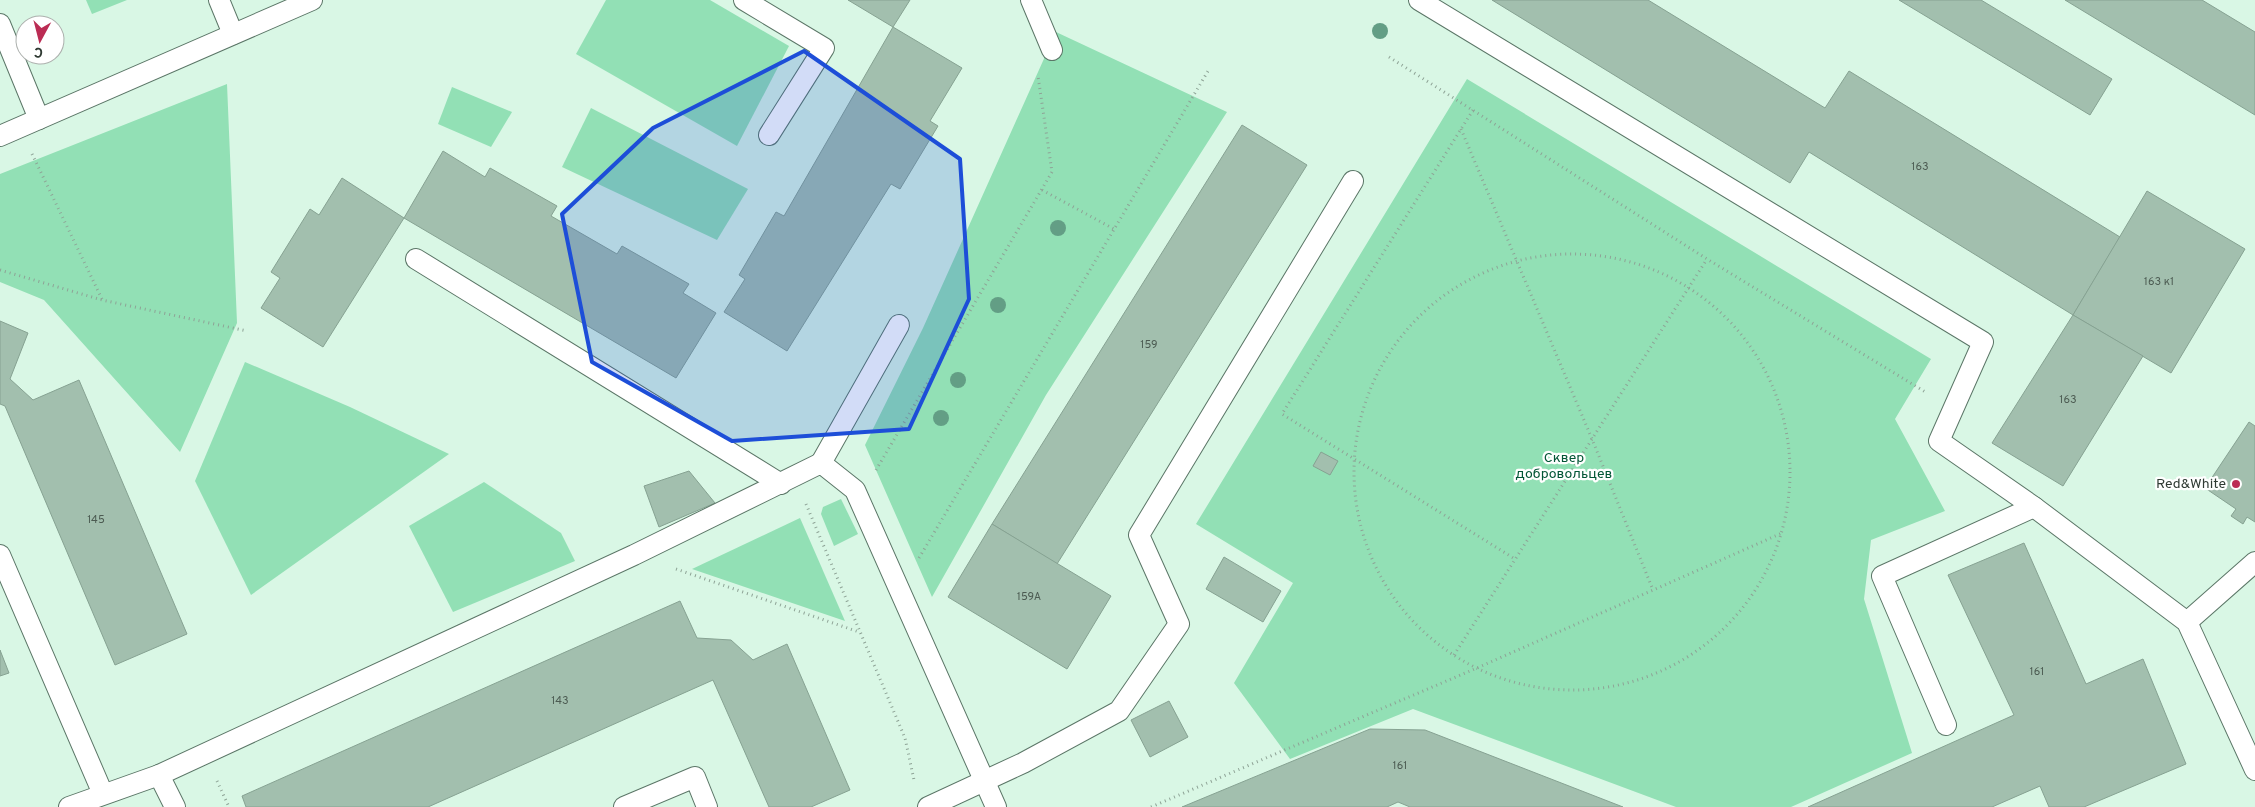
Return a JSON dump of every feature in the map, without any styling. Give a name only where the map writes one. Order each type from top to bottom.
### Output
[{"type":"lane","points":[[219,0],[233,34]]},
{"type":"lane","points":[[0,136],[312,0]]},
{"type":"lane","points":[[744,0],[824,48],[769,135]]},
{"type":"lane","points":[[1031,0],[1052,50]]},
{"type":"lane","points":[[1419,0],[1983,342],[1939,441],[2034,507],[2187,622],[2255,770]]},
{"type":"lane","points":[[0,24],[40,119]]},
{"type":"lane","points":[[928,807],[984,782],[1119,711],[1180,624],[1139,535],[1353,181]]},
{"type":"lane","points":[[416,259],[787,481]]},
{"type":"lane","points":[[70,807],[159,775],[634,555],[821,463],[899,325]]},
{"type":"lane","points":[[821,463],[855,490],[996,807]]},
{"type":"lane","points":[[1946,725],[1882,576],[2034,507]]},
{"type":"lane","points":[[0,555],[103,794]]},
{"type":"lane","points":[[2187,622],[2255,562]]},
{"type":"lane","points":[[159,775],[175,807]]},
{"type":"lane","points":[[624,807],[695,777],[707,807]]},
{"type":"path","points":[[1389,57],[1707,259],[1953,408]]},
{"type":"path","points":[[900,591],[1208,71]]},
{"type":"path","points":[[859,498],[1052,172],[1038,75]]},
{"type":"path","points":[[1472,110],[1282,414],[1515,559]]},
{"type":"path","points":[[1461,128],[1518,260],[1653,590]]},
{"type":"path","points":[[29,149],[102,300]]},
{"type":"path","points":[[1042,190],[1114,229]]},
{"type":"path","points":[[1558,254],[1605,255],[1650,267],[1689,287],[1710,302],[1743,335],[1768,374],[1777,395],[1787,433],[1791,463],[1790,494],[1782,532],[1765,576],[1738,614],[1705,645],[1665,670],[1621,684],[1575,690],[1528,686],[1503,679],[1477,668],[1454,654],[1426,634],[1409,617],[1382,579],[1372,559],[1358,514],[1354,459],[1359,422],[1374,378],[1399,338],[1431,305],[1449,291],[1484,272],[1518,260],[1558,254]]},
{"type":"path","points":[[1454,654],[1707,259]]},
{"type":"path","points":[[0,270],[102,300],[246,331]]},
{"type":"path","points":[[787,481],[860,632],[905,738],[914,781]]},
{"type":"path","points":[[1151,807],[1477,668],[1782,532]]},
{"type":"path","points":[[634,555],[860,632]]},
{"type":"highlighted area","points":[[804,51],[960,159],[969,299],[909,429],[732,441],[592,362],[562,214],[653,128]]},
{"type":"green space","points":[[86,0],[127,0],[92,14]]},
{"type":"green space","points":[[606,0],[710,0],[789,46],[737,146],[576,54]]},
{"type":"green space","points":[[1056,32],[1227,112],[1046,395],[932,597],[865,445],[923,328]]},
{"type":"green space","name":"Сквер добровольцев","points":[[1467,79],[1931,359],[1895,419],[1945,511],[1871,540],[1864,599],[1912,753],[1791,807],[1676,807],[1413,709],[1290,759],[1234,683],[1293,583],[1196,524]]},
{"type":"green space","points":[[227,84],[237,323],[180,452],[44,300],[0,282],[0,174]]},
{"type":"green space","points":[[452,87],[512,112],[491,147],[438,124]]},
{"type":"green space","points":[[591,108],[748,189],[717,240],[562,167]]},
{"type":"green space","points":[[245,362],[350,407],[449,454],[251,595],[195,481]]},
{"type":"green space","points":[[484,482],[561,533],[575,561],[453,612],[409,526]]},
{"type":"green space","points":[[841,499],[858,534],[834,546],[821,514],[823,507]]},
{"type":"green space","points":[[800,518],[845,621],[692,569]]},
{"type":"building","points":[[848,0],[910,0],[893,27]]},
{"type":"building","points":[[1492,0],[1648,0],[1825,108],[1849,71],[2120,237],[2073,315],[1809,152],[1790,183]]},
{"type":"building","points":[[1899,0],[1981,0],[2112,79],[2090,115]]},
{"type":"building","points":[[2065,0],[2202,0],[2255,32],[2255,115]]},
{"type":"building","points":[[893,27],[962,68],[930,121],[938,126],[900,189],[891,184],[787,351],[724,312],[745,279],[739,275],[776,212],[784,216]]},
{"type":"building","points":[[1242,125],[1307,165],[1057,564],[992,524]]},
{"type":"building","points":[[443,151],[485,177],[490,168],[557,206],[551,216],[617,254],[622,246],[689,284],[683,293],[716,313],[676,378],[404,218]]},
{"type":"building","points":[[342,178],[404,218],[323,347],[261,308],[280,278],[271,272],[310,209],[319,215]]},
{"type":"building","points":[[2147,191],[2245,249],[2171,373],[2073,315]]},
{"type":"building","points":[[2073,315],[2143,356],[2063,486],[1992,443]]},
{"type":"building","points":[[0,321],[28,333],[10,379],[33,400],[79,380],[187,634],[115,665],[5,406],[0,404]]},
{"type":"building","points":[[2249,422],[2255,426],[2255,522],[2247,517],[2243,524],[2231,516],[2236,509],[2205,488]]},
{"type":"building","points":[[1321,452],[1338,461],[1330,475],[1313,466]]},
{"type":"building","points":[[689,471],[715,503],[659,527],[644,486]]},
{"type":"building","points":[[992,524],[1111,596],[1067,669],[948,597]]},
{"type":"building","points":[[2024,543],[2086,684],[2143,659],[2186,764],[2084,807],[2049,807],[2040,786],[1992,807],[1808,807],[2014,715],[1948,575]]},
{"type":"building","points":[[1224,557],[1281,591],[1263,622],[1206,589]]},
{"type":"building","points":[[680,601],[697,638],[731,640],[753,660],[787,644],[850,790],[811,807],[769,807],[713,680],[428,807],[246,807],[242,796]]},
{"type":"building","points":[[0,650],[9,673],[0,676]]},
{"type":"building","points":[[1169,701],[1188,737],[1150,757],[1131,720]]},
{"type":"building","points":[[1370,729],[1425,730],[1623,807],[1410,807],[1398,802],[1387,807],[1182,807]]},
{"type":"place","name":"Red&White","points":[[2236,484]]}]
